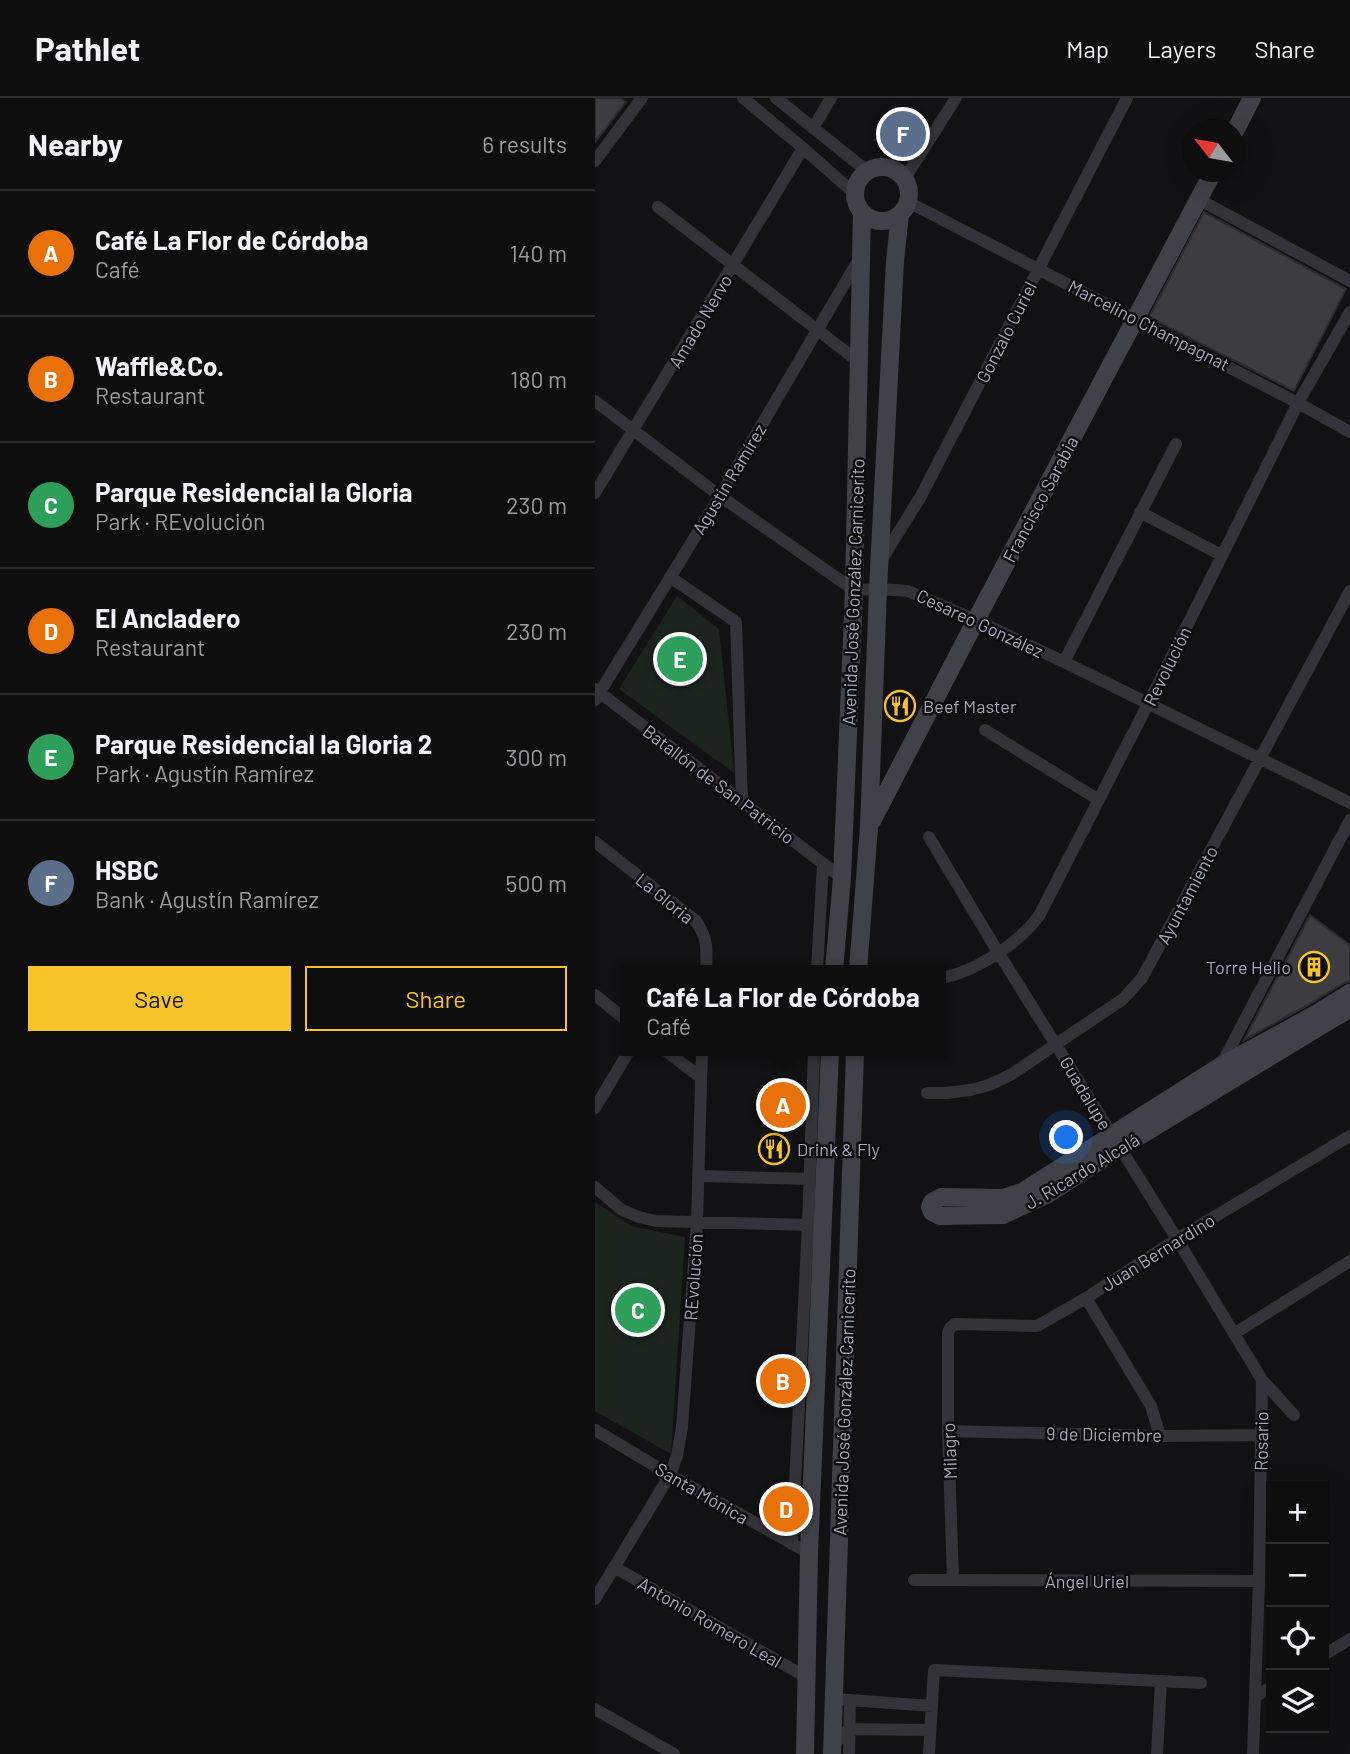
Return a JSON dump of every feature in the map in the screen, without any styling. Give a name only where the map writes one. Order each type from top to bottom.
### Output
[{"type":"street","points":[[595,161],[642,98]]},
{"type":"street","points":[[743,98],[855,194]]},
{"type":"street","points":[[776,98],[867,171]]},
{"type":"street","points":[[813,128],[831,98]]},
{"type":"street","points":[[905,178],[956,98]]},
{"type":"street","name":"Gonzalo Curiel","points":[[880,562],[921,496],[1127,98]]},
{"type":"street","points":[[1241,119],[1252,98]]},
{"type":"street","name":"Amado Nervo","points":[[595,493],[803,148]]},
{"type":"street","points":[[881,166],[894,169],[905,178],[909,190],[904,209],[891,220],[880,221],[862,212],[855,194],[858,181],[867,171],[881,166]]},
{"type":"street","name":"Francisco Sarabia","points":[[869,827],[1208,182]]},
{"type":"street","points":[[1198,200],[1350,281]]},
{"type":"street","points":[[658,207],[859,362]]},
{"type":"street","name":"Marcelino Champagnat","points":[[904,209],[1039,268],[1298,402],[1350,432]]},
{"type":"street","name":"Avenida José González Carnicerito","points":[[858,965],[869,827],[877,589],[895,261],[904,209]]},
{"type":"street","name":"Avenida José González Carnicerito","points":[[834,965],[842,878],[854,590],[862,212]]},
{"type":"street","name":"Agustín Ramírez","points":[[597,694],[720,496],[861,256]]},
{"type":"street","name":"Revolución","points":[[946,976],[968,971],[998,952],[1029,930],[1039,916],[1298,402],[1350,312]]},
{"type":"street","points":[[595,401],[720,496],[854,590]]},
{"type":"street","points":[[1064,662],[1176,444]]},
{"type":"street","points":[[1140,512],[1221,555]]},
{"type":"street","points":[[670,577],[736,622],[742,802]]},
{"type":"street","name":"Cesareo González","points":[[854,590],[908,590],[1064,662],[1350,803]]},
{"type":"street","name":"Ayuntamiento","points":[[927,1093],[970,1090],[1012,1074],[1122,999],[1142,978],[1350,591]]},
{"type":"street","name":"Batallón de San Patricio","points":[[597,694],[842,878]]},
{"type":"street","points":[[985,730],[1099,800]]},
{"type":"street","points":[[1209,1093],[1219,1067],[1350,820]]},
{"type":"street","name":"Guadalupe","points":[[929,837],[1262,1380],[1294,1415]]},
{"type":"street","name":"La Gloria","points":[[595,842],[696,921],[704,933],[706,965]]},
{"type":"street","points":[[817,965],[823,864]]},
{"type":"street","name":"J. Ricardo Alcalá","points":[[1350,993],[1219,1067],[1116,1142],[1048,1194],[1003,1215],[940,1216],[932,1212],[932,1202],[941,1198],[1003,1198],[1022,1192],[1116,1142],[1209,1093],[1350,1009]]},
{"type":"street","points":[[595,995],[620,1016]]},
{"type":"street","points":[[595,1108],[626,1056]]},
{"type":"street","points":[[673,1056],[700,1077]]},
{"type":"street","points":[[700,1077],[702,1056]]},
{"type":"street","points":[[792,1544],[814,1056]]},
{"type":"street","name":"Avenida José González Carnicerito","points":[[805,1754],[809,1553],[830,1056]]},
{"type":"street","name":"Avenida José González Carnicerito","points":[[838,1751],[843,1700],[855,1056]]},
{"type":"street","name":"REvolución","points":[[595,1599],[599,1581],[614,1567],[670,1475],[677,1456],[682,1427],[697,1222],[700,1077]]},
{"type":"street","name":"Juan Bernardino","points":[[955,1324],[1037,1326],[1350,1136]]},
{"type":"street","points":[[699,1176],[808,1179]]},
{"type":"street","points":[[595,1186],[622,1210],[656,1222],[808,1225],[822,1236]]},
{"type":"street","points":[[1235,1333],[1350,1261]]},
{"type":"street","points":[[1086,1298],[1151,1406],[1160,1436]]},
{"type":"street","name":"Milagro","points":[[953,1580],[948,1333],[955,1324]]},
{"type":"street","name":"Rosario","points":[[1253,1754],[1262,1380]]},
{"type":"street","name":"Santa Mónica","points":[[595,1430],[809,1553]]},
{"type":"street","name":"9 de Diciembre","points":[[948,1431],[1160,1436],[1261,1434]]},
{"type":"street","name":"Antonio Romero Leal","points":[[614,1567],[806,1677]]},
{"type":"street","name":"Ángel Uriel","points":[[914,1580],[1259,1581]]},
{"type":"street","points":[[1329,1652],[1350,1640]]},
{"type":"street","points":[[929,1754],[934,1670],[1201,1683]]},
{"type":"street","points":[[1157,1754],[1161,1681]]},
{"type":"street","points":[[1255,1697],[1266,1690]]},
{"type":"street","points":[[838,1751],[849,1729],[843,1700],[932,1706]]},
{"type":"street","points":[[595,1709],[674,1754]]},
{"type":"street","points":[[849,1729],[930,1730]]},
{"type":"shaded area","points":[[677,596],[719,629],[734,773],[619,689]]},
{"type":"shaded area","points":[[595,1202],[631,1226],[685,1237],[671,1454],[595,1411]]},
{"type":"building","points":[[595,98],[620,98],[626,102],[595,142]]},
{"type":"building","points":[[895,107],[927,127],[910,154],[875,140]]},
{"type":"building","points":[[1204,212],[1346,289],[1294,391],[1149,317]]},
{"type":"building","name":"Torre Helio","points":[[1310,915],[1350,945],[1350,982],[1244,1040]]},
{"type":"place","name":"HSBC","points":[[903,134]]},
{"type":"place","name":"Parque Residencial la Gloria 2","points":[[680,659]]},
{"type":"place","name":"Beef Master","points":[[900,706]]},
{"type":"place","name":"Torre Helio","points":[[1314,967]]},
{"type":"place","name":"Café La Flor de Córdoba","points":[[783,1105]]},
{"type":"place","name":"Drink & Fly","points":[[774,1149]]},
{"type":"place","name":"Parque Residencial la Gloria","points":[[638,1310]]},
{"type":"place","name":"Waffle&Co.","points":[[783,1381]]},
{"type":"place","name":"El Ancladero","points":[[786,1509]]}]
